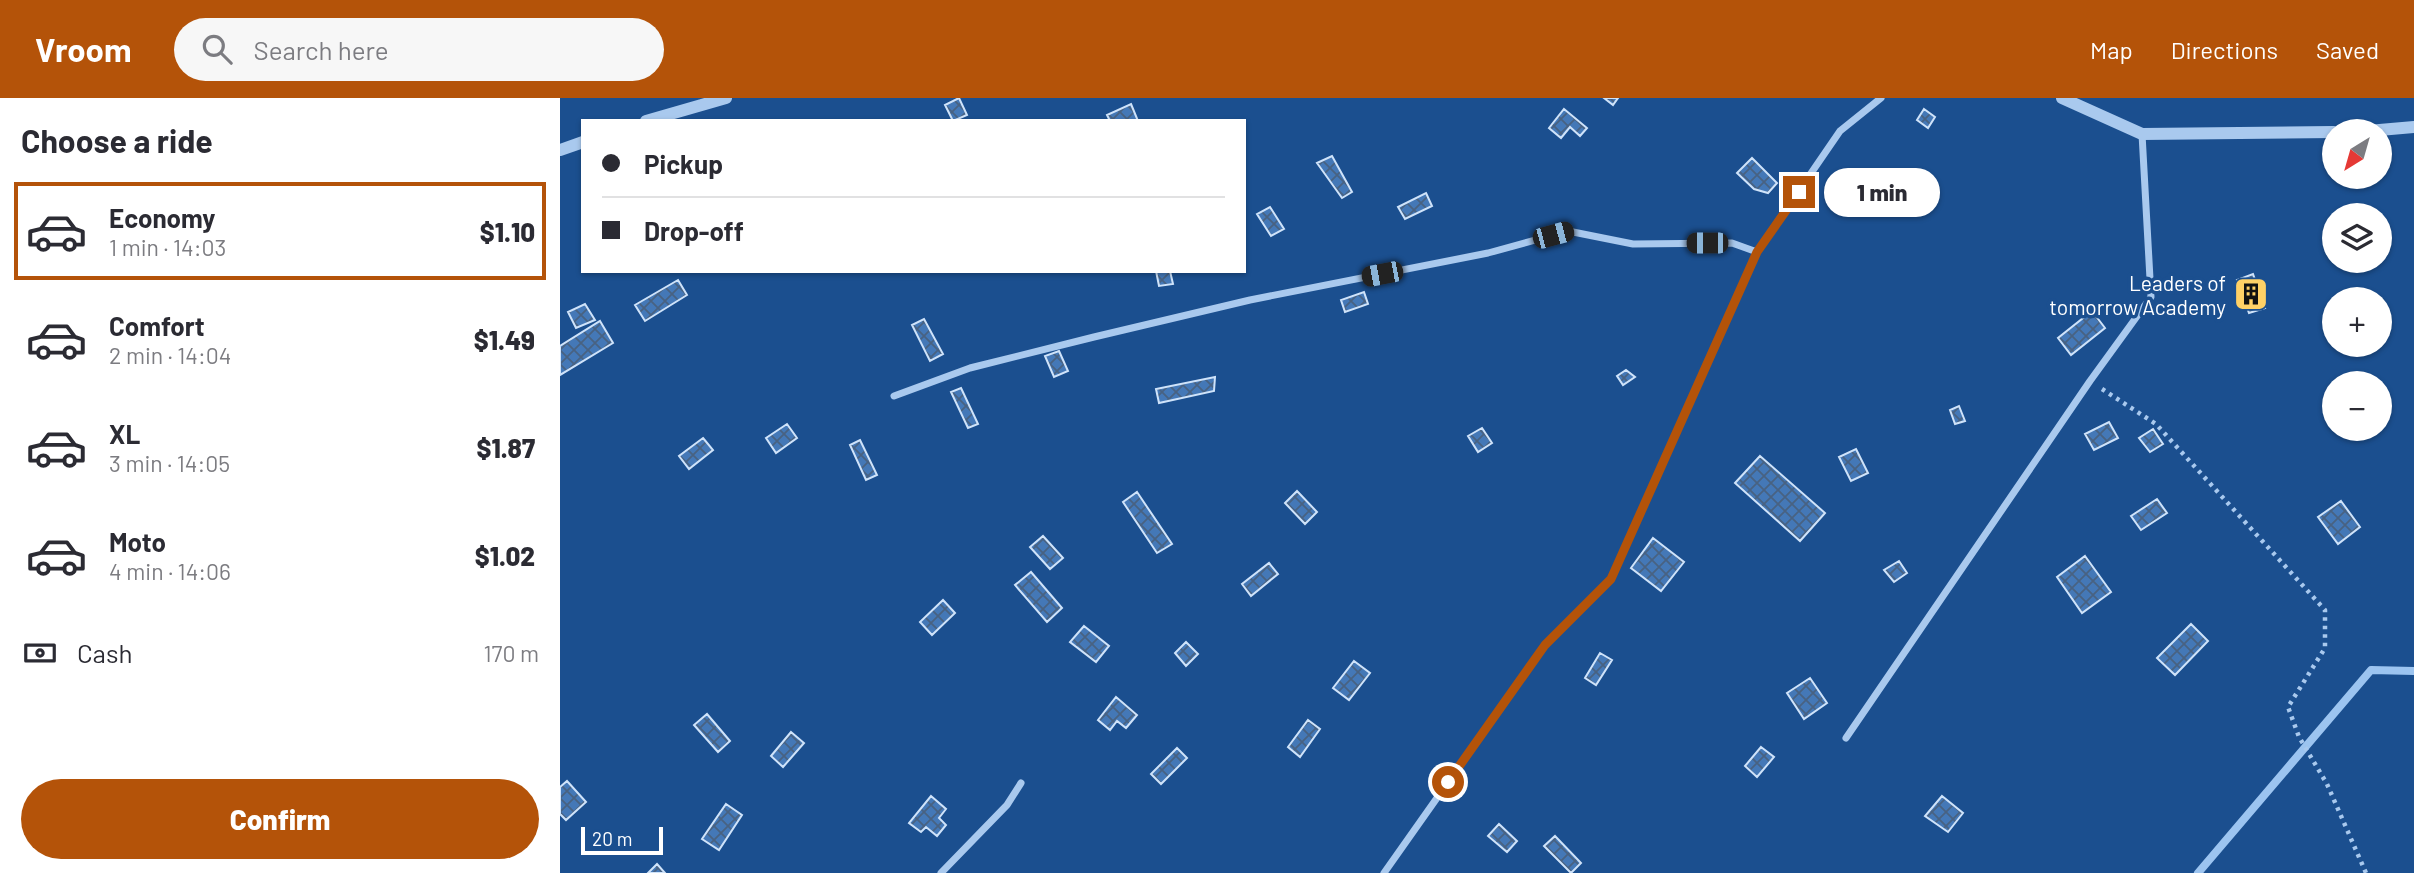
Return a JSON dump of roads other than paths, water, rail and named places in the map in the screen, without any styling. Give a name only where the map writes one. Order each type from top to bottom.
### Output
[{"type":"street","points":[[653,119],[726,98]]},
{"type":"street","points":[[1384,873],[1545,645],[1611,579],[1757,252],[1840,131],[1881,98]]},
{"type":"street","points":[[2062,98],[2142,134],[2322,132]]},
{"type":"street","points":[[2392,129],[2414,127]]},
{"type":"street","points":[[1846,738],[2090,381],[2151,297],[2142,134]]},
{"type":"street","points":[[560,150],[581,143]]},
{"type":"street","points":[[894,396],[970,368],[1094,337],[1250,300],[1488,253],[1568,231],[1633,244],[1732,243],[1757,252]]},
{"type":"street","points":[[941,873],[1007,805],[1021,783]]},
{"type":"waterway","points":[[2198,873],[2371,670],[2414,671]]},
{"type":"place","name":"Leaders of tomorrow Academy","points":[[2251,294]]}]
